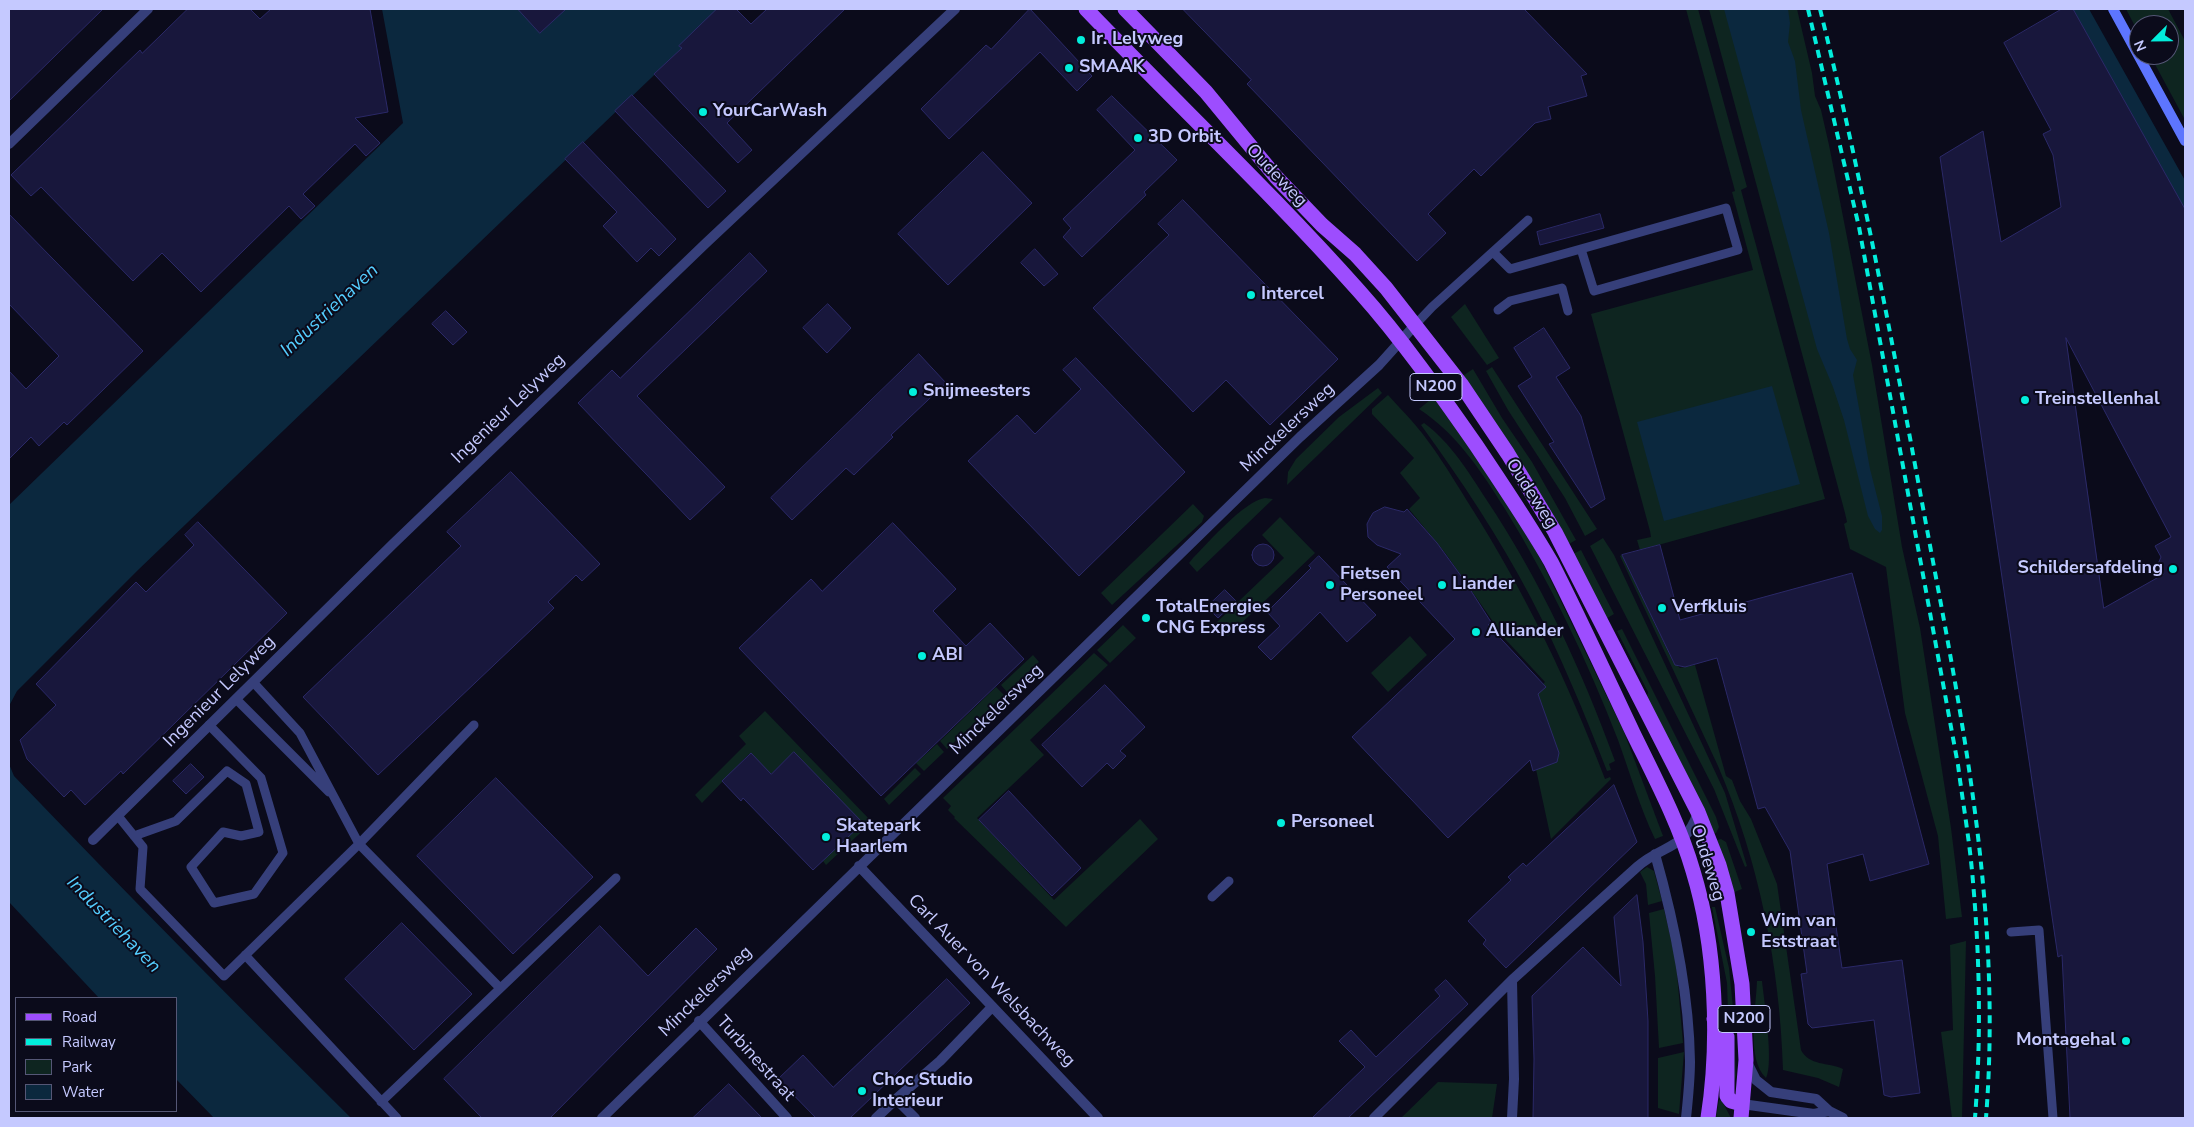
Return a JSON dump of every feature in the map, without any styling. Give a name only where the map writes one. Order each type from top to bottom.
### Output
[{"type":"main road","name":"Oudeweg","points":[[1086,9],[1272,198],[1360,291],[1401,342],[1474,442],[1552,562],[1683,839],[1702,901],[1710,954],[1714,1019],[1714,1057],[1708,1118]]},
{"type":"main road","name":"Oudeweg","points":[[1125,9],[1206,92],[1276,177],[1322,225],[1371,270],[1453,373],[1508,454],[1555,532],[1710,838],[1727,893],[1742,984],[1746,1060],[1742,1111]]},
{"type":"main road","points":[[2113,9],[2185,141]]},
{"type":"main road","points":[[1714,1019],[1727,1037],[1727,1096],[1742,1111]]},
{"type":"street","points":[[9,144],[148,9]]},
{"type":"street","name":"Ingenieur Lelyweg","points":[[93,840],[394,543],[691,257],[955,9]]},
{"type":"street","name":"Minckelersweg","points":[[602,1118],[699,1021],[1293,444],[1378,365],[1416,325]]},
{"type":"street","points":[[1374,1118],[1512,980],[1637,867],[1655,854],[1683,839],[1693,827],[1698,812]]},
{"type":"street","points":[[1655,854],[1669,904],[1687,1007],[1690,1061],[1686,1118]]},
{"type":"street","name":"Carl Auer von Welsbachweg","points":[[860,866],[1098,1118]]},
{"type":"street","points":[[1512,980],[1514,1079],[1512,1118]]},
{"type":"street","points":[[876,1118],[940,1061],[992,1006]]},
{"type":"street","name":"Turbinestraat","points":[[699,1021],[786,1118]]},
{"type":"street","points":[[1746,1060],[1756,1080],[1771,1092],[1816,1099],[1829,1111],[1843,1118]]},
{"type":"street","points":[[896,1099],[914,1118]]},
{"type":"street","points":[[1742,1111],[1814,1114],[1829,1111]]},
{"type":"lane","points":[[1493,252],[1510,269],[1726,208],[1738,250],[1594,291],[1581,249]]},
{"type":"lane","points":[[1416,325],[1432,307],[1528,220]]},
{"type":"lane","points":[[1498,310],[1510,300],[1562,288],[1568,311]]},
{"type":"lane","points":[[253,682],[300,733],[358,844],[500,988]]},
{"type":"lane","points":[[236,699],[336,800]]},
{"type":"lane","points":[[134,836],[176,821],[227,771],[246,784],[259,832],[241,836],[223,832],[191,867],[214,903],[254,894],[283,853],[261,778],[209,725]]},
{"type":"lane","points":[[118,816],[143,847],[140,889],[224,976],[358,844],[474,725]]},
{"type":"lane","points":[[381,1102],[616,878]]},
{"type":"lane","points":[[1212,897],[1229,881]]},
{"type":"lane","points":[[2011,932],[2039,930],[2053,1118]]},
{"type":"lane","points":[[245,955],[397,1118]]},
{"type":"green space","points":[[1686,9],[1698,9],[1747,187],[1741,190],[1825,499],[1640,550],[1637,540],[1651,537],[1650,531],[1591,314],[1753,270],[1732,192],[1735,191]]},
{"type":"green space","points":[[1709,9],[1797,9],[1812,73],[1815,96],[1821,110],[1829,145],[1872,365],[1902,547],[1920,628],[1951,828],[1962,917],[1946,919],[1938,836],[1905,713],[1886,567],[1850,549],[1844,524],[1847,522],[1845,513]]},
{"type":"green space","points":[[2126,9],[2168,9],[2171,15],[2129,15]]},
{"type":"green space","points":[[2179,30],[2185,41],[2185,120],[2155,65],[2179,65]]},
{"type":"green space","points":[[1465,304],[1499,358],[1487,365],[1451,317]]},
{"type":"green space","points":[[1492,367],[1597,529],[1585,536],[1565,498],[1508,410],[1486,371]]},
{"type":"green space","points":[[1473,369],[1502,418],[1532,462],[1576,540],[1567,545],[1461,377]]},
{"type":"green space","points":[[1378,388],[1382,393],[1287,485],[1288,472],[1296,459],[1339,417]]},
{"type":"green space","points":[[1388,395],[1419,429],[1434,450],[1490,538],[1544,638],[1576,707],[1605,779],[1610,777],[1611,779],[1551,839],[1534,760],[1535,692],[1545,682],[1493,626],[1494,623],[1446,554],[1409,509],[1420,498],[1400,473],[1414,458],[1372,414],[1372,409]]},
{"type":"green space","points":[[1435,396],[1506,497],[1542,562],[1624,732],[1663,836],[1655,839],[1594,680],[1567,622],[1522,537],[1496,495],[1467,454],[1445,430],[1419,409]]},
{"type":"green space","points":[[1424,423],[1443,439],[1466,468],[1506,530],[1542,594],[1589,693],[1615,761],[1609,764],[1611,770],[1607,771],[1571,683],[1531,598],[1479,509],[1421,425]]},
{"type":"green space","points":[[1265,498],[1273,499],[1197,572],[1189,563],[1193,558],[1237,514],[1247,506]]},
{"type":"green space","points":[[1193,504],[1204,516],[1202,522],[1112,605],[1101,593]]},
{"type":"green space","points":[[1280,517],[1315,553],[1228,636],[1216,623],[1284,558],[1262,535]]},
{"type":"green space","points":[[1603,538],[1614,555],[1725,793],[1747,866],[1745,867],[1714,789],[1590,546]]},
{"type":"green space","points":[[1581,550],[1614,614],[1604,620],[1573,554]]},
{"type":"green space","points":[[1622,555],[1673,662],[1680,668],[1695,665],[1726,776],[1732,780],[1740,801],[1751,819],[1777,884],[1801,1050],[1809,1059],[1843,1069],[1839,1087],[1818,1078],[1783,1070],[1781,1031],[1772,954],[1765,915],[1745,839],[1718,766],[1620,556]]},
{"type":"green space","points":[[1123,625],[1136,638],[1110,663],[1097,650]]},
{"type":"green space","points":[[1622,629],[1716,817],[1719,827],[1716,833],[1714,833],[1646,702],[1648,692],[1617,631]]},
{"type":"green space","points":[[1410,636],[1427,655],[1388,692],[1371,673]]},
{"type":"green space","points":[[1094,653],[1108,665],[1030,740],[1044,755],[977,818],[1054,900],[1140,819],[1158,839],[1066,927],[954,818],[948,810],[951,806],[943,798]]},
{"type":"green space","points":[[1033,655],[1039,662],[1007,692],[1001,685]]},
{"type":"green space","points":[[996,687],[1004,695],[947,749],[940,741]]},
{"type":"green space","points":[[765,711],[872,822],[826,865],[823,861],[862,823],[794,752],[770,775],[749,754],[702,803],[695,795],[746,744],[739,736]]},
{"type":"green space","points":[[937,744],[944,752],[924,771],[916,763]]},
{"type":"green space","points":[[915,768],[921,774],[889,805],[884,799]]},
{"type":"green space","points":[[1721,839],[1726,842],[1742,889],[1732,893],[1717,840]]},
{"type":"green space","points":[[1647,867],[1654,871],[1662,901],[1648,905],[1646,884],[1640,872]]},
{"type":"green space","points":[[1712,907],[1715,907],[1729,968],[1736,1076],[1734,1082],[1730,1073],[1727,983]]},
{"type":"green space","points":[[1664,909],[1676,962],[1683,1043],[1659,1048],[1649,913]]},
{"type":"green space","points":[[1966,941],[1962,1118],[1952,1118],[1941,1032],[1953,1030],[1950,945]]},
{"type":"green space","points":[[1757,981],[1762,981],[1768,1031],[1769,1059],[1766,1078],[1756,1059],[1754,1046]]},
{"type":"green space","points":[[1684,1052],[1679,1114],[1658,1108],[1658,1058]]},
{"type":"green space","points":[[1438,1082],[1497,1084],[1492,1118],[1401,1118]]},
{"type":"green space","points":[[1719,1100],[1722,1101],[1731,1118],[1716,1117]]},
{"type":"water","name":"Industriehaven","points":[[382,9],[723,9],[138,570],[17,691],[9,706],[9,505],[403,123]]},
{"type":"water","points":[[1724,9],[1788,9],[1790,23],[1788,42],[1795,61],[1801,110],[1829,233],[1847,339],[1850,349],[1857,360],[1853,375],[1870,469],[1882,516],[1882,530],[1880,533],[1875,529],[1868,516],[1844,420],[1817,349]]},
{"type":"water","points":[[1772,386],[1800,484],[1664,521],[1637,422]]},
{"type":"water","name":"Industriehaven","points":[[9,764],[14,776],[181,948],[351,1118],[214,1118],[178,1081],[178,997],[98,997],[9,902]]},
{"type":"building","points":[[9,9],[103,9],[9,101]]},
{"type":"building","points":[[188,9],[250,9],[260,19],[271,9],[370,9],[388,112],[355,118],[380,143],[366,156],[355,144],[303,194],[315,206],[301,219],[289,206],[201,292],[162,253],[133,281],[41,187],[31,196],[11,175],[140,50],[142,53]]},
{"type":"building","points":[[518,9],[566,9],[540,33]]},
{"type":"building","points":[[717,9],[736,9],[751,24],[767,9],[845,9],[727,123],[752,150],[738,163],[654,74],[682,48],[679,46]]},
{"type":"building","points":[[1030,9],[1092,76],[1077,91],[1040,52],[949,139],[921,109],[986,45],[991,49]]},
{"type":"building","points":[[1183,9],[1524,9],[1587,74],[1581,76],[1587,96],[1548,107],[1551,119],[1535,123],[1481,176],[1474,169],[1428,214],[1446,233],[1417,261],[1247,84],[1251,80]]},
{"type":"building","points":[[2062,9],[2073,9],[2185,209],[2185,1118],[2070,1118],[2062,955],[2058,957],[1940,157],[1983,131],[2001,242],[2061,207],[2053,155],[2043,134],[2051,130],[2004,43]],"holes":[[[2066,338],[2171,537],[2155,546],[2161,557],[2158,564],[2164,574],[2104,608]]]},
{"type":"building","points":[[632,95],[726,191],[708,208],[615,111]]},
{"type":"building","points":[[1112,96],[1177,160],[1144,192],[1146,195],[1082,257],[1063,237],[1071,228],[1063,219],[1135,150],[1097,110]]},
{"type":"building","points":[[583,142],[676,239],[659,256],[651,248],[637,262],[603,226],[617,212],[565,159]]},
{"type":"building","points":[[983,152],[1032,203],[948,285],[898,234]]},
{"type":"building","points":[[1183,200],[1338,359],[1270,425],[1226,380],[1193,412],[1093,308],[1169,235],[1158,224]]},
{"type":"building","points":[[9,214],[143,351],[67,425],[64,422],[39,446],[31,437],[9,459],[9,371],[26,389],[59,356],[9,304]]},
{"type":"building","points":[[1600,214],[1604,228],[1540,245],[1537,232]]},
{"type":"building","points":[[1035,249],[1058,274],[1044,286],[1021,263]]},
{"type":"building","points":[[750,253],[767,271],[637,396],[725,487],[690,520],[578,403],[612,370],[620,378]]},
{"type":"building","points":[[828,304],[851,328],[827,353],[803,328]]},
{"type":"building","points":[[446,311],[467,332],[453,345],[432,324]]},
{"type":"building","points":[[1544,328],[1570,368],[1556,377],[1581,416],[1605,499],[1591,508],[1549,444],[1554,442],[1518,386],[1532,377],[1514,348]]},
{"type":"building","points":[[919,354],[946,383],[891,435],[893,437],[854,475],[846,468],[792,520],[771,498]]},
{"type":"building","points":[[1076,358],[1185,472],[1079,576],[968,461],[1017,415],[1035,434],[1081,389],[1063,370]]},
{"type":"building","points":[[511,472],[600,564],[582,581],[576,575],[548,602],[554,608],[378,775],[303,697],[461,546],[447,532]]},
{"type":"building","points":[[1385,507],[1404,512],[1407,509],[1437,543],[1464,580],[1491,622],[1488,625],[1546,687],[1538,694],[1559,753],[1557,762],[1533,771],[1530,760],[1448,838],[1352,737],[1455,639],[1387,567],[1401,554],[1377,545],[1368,537],[1367,524],[1370,518],[1373,513]]},
{"type":"building","points":[[198,522],[287,613],[123,774],[121,771],[85,805],[71,790],[64,797],[27,759],[20,740],[56,705],[36,684],[136,582],[146,592],[194,545],[185,535]]},
{"type":"building","points":[[893,523],[956,589],[933,611],[966,646],[990,623],[1024,659],[881,796],[739,648],[811,579],[822,591]]},
{"type":"building","points":[[1259,544],[1267,544],[1274,551],[1274,559],[1267,566],[1259,566],[1252,559],[1252,551]]},
{"type":"building","points":[[1660,545],[1680,620],[1852,573],[1929,864],[1870,881],[1863,854],[1827,864],[1842,968],[1902,960],[1920,1093],[1891,1097],[1884,1095],[1874,1020],[1812,1028],[1808,1024],[1801,974],[1807,973],[1790,851],[1765,807],[1758,809],[1717,658],[1685,667],[1675,665],[1622,555]]},
{"type":"building","points":[[1319,556],[1376,615],[1347,642],[1320,612],[1271,660],[1258,647],[1280,626],[1267,612],[1311,568],[1309,566]]},
{"type":"building","points":[[1225,590],[1236,601],[1218,618],[1207,607]]},
{"type":"building","points":[[1105,685],[1145,727],[1120,751],[1126,756],[1113,769],[1107,763],[1082,787],[1042,745]]},
{"type":"building","points":[[794,752],[863,823],[813,870],[743,798],[741,801],[722,781],[751,753],[771,774]]},
{"type":"building","points":[[191,764],[204,777],[186,794],[173,781]]},
{"type":"building","points":[[496,778],[593,877],[513,954],[417,856]]},
{"type":"building","points":[[1614,785],[1637,842],[1506,968],[1483,944],[1486,940],[1468,921],[1511,880],[1508,877],[1523,863],[1526,866]]},
{"type":"building","points":[[1009,791],[1081,868],[1052,896],[979,820]]},
{"type":"building","points":[[1637,895],[1643,942],[1648,1021],[1648,1118],[1533,1118],[1532,996],[1583,947],[1621,986],[1614,917]]},
{"type":"building","points":[[402,923],[472,994],[414,1050],[345,979]]},
{"type":"building","points":[[600,926],[648,976],[696,928],[717,949],[550,1118],[482,1118],[444,1079]]},
{"type":"building","points":[[947,979],[970,1003],[850,1118],[816,1118],[778,1079],[803,1055],[833,1087]]},
{"type":"building","points":[[1446,980],[1468,1004],[1348,1118],[1312,1118],[1365,1067],[1339,1041],[1351,1030],[1376,1057],[1440,996],[1435,990]]},
{"type":"building","points":[[729,1084],[762,1118],[693,1118]]},
{"type":"waterway","points":[[2078,9],[2185,200]]},
{"type":"railway","points":[[1808,9],[1859,227],[1958,765],[1972,867],[1977,941],[1979,1030],[1975,1118]]},
{"type":"railway","points":[[1820,9],[1850,137],[1902,394],[1953,672],[1976,819],[1989,967],[1990,1042],[1986,1118]]},
{"type":"place","name":"Ir. Lelyweg","points":[[1081,40]]},
{"type":"place","name":"SMAAK","points":[[1069,68]]},
{"type":"place","name":"YourCarWash","points":[[703,112]]},
{"type":"place","name":"3D Orbit","points":[[1138,138]]},
{"type":"place","name":"Intercel","points":[[1251,295]]},
{"type":"place","name":"Snijmeesters","points":[[913,392]]},
{"type":"place","name":"Treinstellenhal","points":[[2025,400]]},
{"type":"place","name":"Schildersafdeling","points":[[2173,569]]},
{"type":"place","name":"Fietsen Personeel","points":[[1330,585]]},
{"type":"place","name":"Liander","points":[[1442,585]]},
{"type":"place","name":"Verfkluis","points":[[1662,608]]},
{"type":"place","name":"TotalEnergies CNG Express","points":[[1146,618]]},
{"type":"place","name":"Alliander","points":[[1476,632]]},
{"type":"place","name":"ABI","points":[[922,656]]},
{"type":"place","name":"Personeel","points":[[1281,823]]},
{"type":"place","name":"Skatepark Haarlem","points":[[826,837]]},
{"type":"place","name":"Wim van Eststraat","points":[[1751,932]]},
{"type":"place","name":"Montagehal","points":[[2126,1041]]},
{"type":"place","name":"Choc Studio Interieur","points":[[862,1091]]}]
